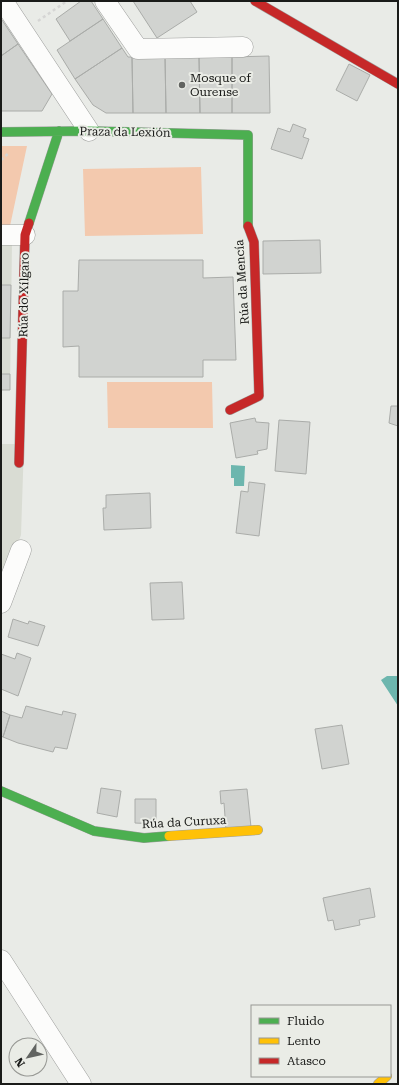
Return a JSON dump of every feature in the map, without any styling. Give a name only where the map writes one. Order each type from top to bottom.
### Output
[{"type":"main road","points":[[255,1],[398,84]]},
{"type":"main road","name":"Rúa do Xílgaro","points":[[19,463],[25,235],[59,131]]},
{"type":"main road","name":"Praza da Lexión","points":[[1,132],[90,131],[248,135]]},
{"type":"main road","name":"Rúa da Mencía","points":[[230,410],[259,396],[254,242],[248,226],[248,135]]},
{"type":"main road","name":"Rúa da Curuxa","points":[[1,791],[94,831],[144,838],[258,830]]},
{"type":"main road","points":[[378,1084],[386,1077]]},
{"type":"street","points":[[105,1],[138,49],[244,47]]},
{"type":"street","points":[[3,3],[90,131]]},
{"type":"street","points":[[1,235],[25,235]]},
{"type":"street","points":[[1,603],[21,550]]},
{"type":"street","points":[[1,960],[81,1084]]},
{"type":"path","points":[[23,31],[67,1]]},
{"type":"shaded area","points":[[1,146],[27,146],[10,226],[1,226]]},
{"type":"shaded area","points":[[201,167],[203,234],[85,236],[83,169]]},
{"type":"shaded area","points":[[12,242],[10,390],[1,390],[1,243]]},
{"type":"shaded area","points":[[107,382],[212,382],[213,428],[108,428]]},
{"type":"shaded area","points":[[1,444],[24,444],[21,535],[1,587]]},
{"type":"water","points":[[231,465],[245,466],[244,486],[234,486],[234,478],[231,478]]},
{"type":"water","points":[[387,676],[398,676],[398,706],[381,680]]},
{"type":"building","points":[[81,1],[91,1],[103,19],[70,41],[56,19]]},
{"type":"building","points":[[133,1],[190,1],[197,12],[157,38]]},
{"type":"building","points":[[103,19],[122,48],[75,79],[57,50]]},
{"type":"building","points":[[2,20],[18,44],[1,56],[1,21]]},
{"type":"building","points":[[18,44],[52,94],[42,111],[1,111],[1,56]]},
{"type":"building","points":[[122,48],[128,57],[132,57],[133,113],[106,113],[93,105],[75,79]]},
{"type":"building","name":"Mosque of Ourense","points":[[165,56],[199,57],[200,113],[166,113]]},
{"type":"building","points":[[165,56],[166,113],[133,113],[132,57]]},
{"type":"building","points":[[269,56],[270,113],[232,113],[232,57]]},
{"type":"building","points":[[199,57],[232,57],[232,113],[200,113]]},
{"type":"building","points":[[349,64],[370,75],[357,101],[336,90]]},
{"type":"building","points":[[293,124],[306,129],[303,137],[309,139],[302,159],[271,149],[278,128],[290,132]]},
{"type":"building","points":[[320,240],[321,273],[263,274],[263,241]]},
{"type":"building","points":[[79,260],[203,260],[203,278],[233,277],[236,360],[203,360],[203,377],[79,377],[79,346],[63,347],[63,291],[78,291]]},
{"type":"building","points":[[1,285],[11,285],[10,338],[1,338]]},
{"type":"building","points":[[1,374],[10,374],[10,390],[1,390]]},
{"type":"building","points":[[391,406],[398,406],[398,426],[389,423]]},
{"type":"building","points":[[255,418],[256,422],[269,423],[267,449],[257,451],[258,454],[236,458],[230,423]]},
{"type":"building","points":[[279,420],[310,422],[306,474],[275,471]]},
{"type":"building","points":[[249,482],[265,484],[259,536],[236,533],[241,491],[248,492]]},
{"type":"building","points":[[150,493],[151,528],[104,530],[103,508],[106,508],[106,495]]},
{"type":"building","points":[[182,582],[184,619],[152,620],[150,583]]},
{"type":"building","points":[[13,619],[28,624],[29,621],[45,626],[38,646],[8,637]]},
{"type":"building","points":[[17,653],[31,658],[18,696],[1,689],[1,654],[15,659]]},
{"type":"building","points":[[26,706],[62,715],[63,711],[76,714],[67,749],[55,747],[53,752],[18,743],[3,737],[10,715],[22,718]]},
{"type":"building","points":[[1,711],[10,715],[3,737],[1,736]]},
{"type":"building","points":[[342,725],[349,764],[322,769],[315,729]]},
{"type":"building","points":[[101,788],[121,791],[117,817],[97,813]]},
{"type":"building","points":[[247,789],[251,827],[226,830],[224,803],[221,804],[220,791]]},
{"type":"building","points":[[135,799],[156,799],[156,824],[135,823]]},
{"type":"building","points":[[370,888],[375,917],[359,920],[360,925],[335,930],[333,920],[328,921],[323,898]]},
{"type":"traffic: fast","points":[[29,223],[59,131]]},
{"type":"traffic: fast","points":[[1,132],[89,131],[248,135],[248,226]]},
{"type":"traffic: fast","points":[[1,791],[94,831],[144,838],[169,836]]},
{"type":"traffic: slow","points":[[169,836],[258,830]]},
{"type":"traffic: slow","points":[[378,1084],[386,1077]]},
{"type":"traffic: jam","points":[[255,1],[398,84]]},
{"type":"traffic: jam","points":[[19,463],[25,235],[29,223]]},
{"type":"traffic: jam","points":[[230,410],[259,396],[254,242],[248,226]]},
{"type":"place","name":"Mosque of Ourense","points":[[182,85]]}]
